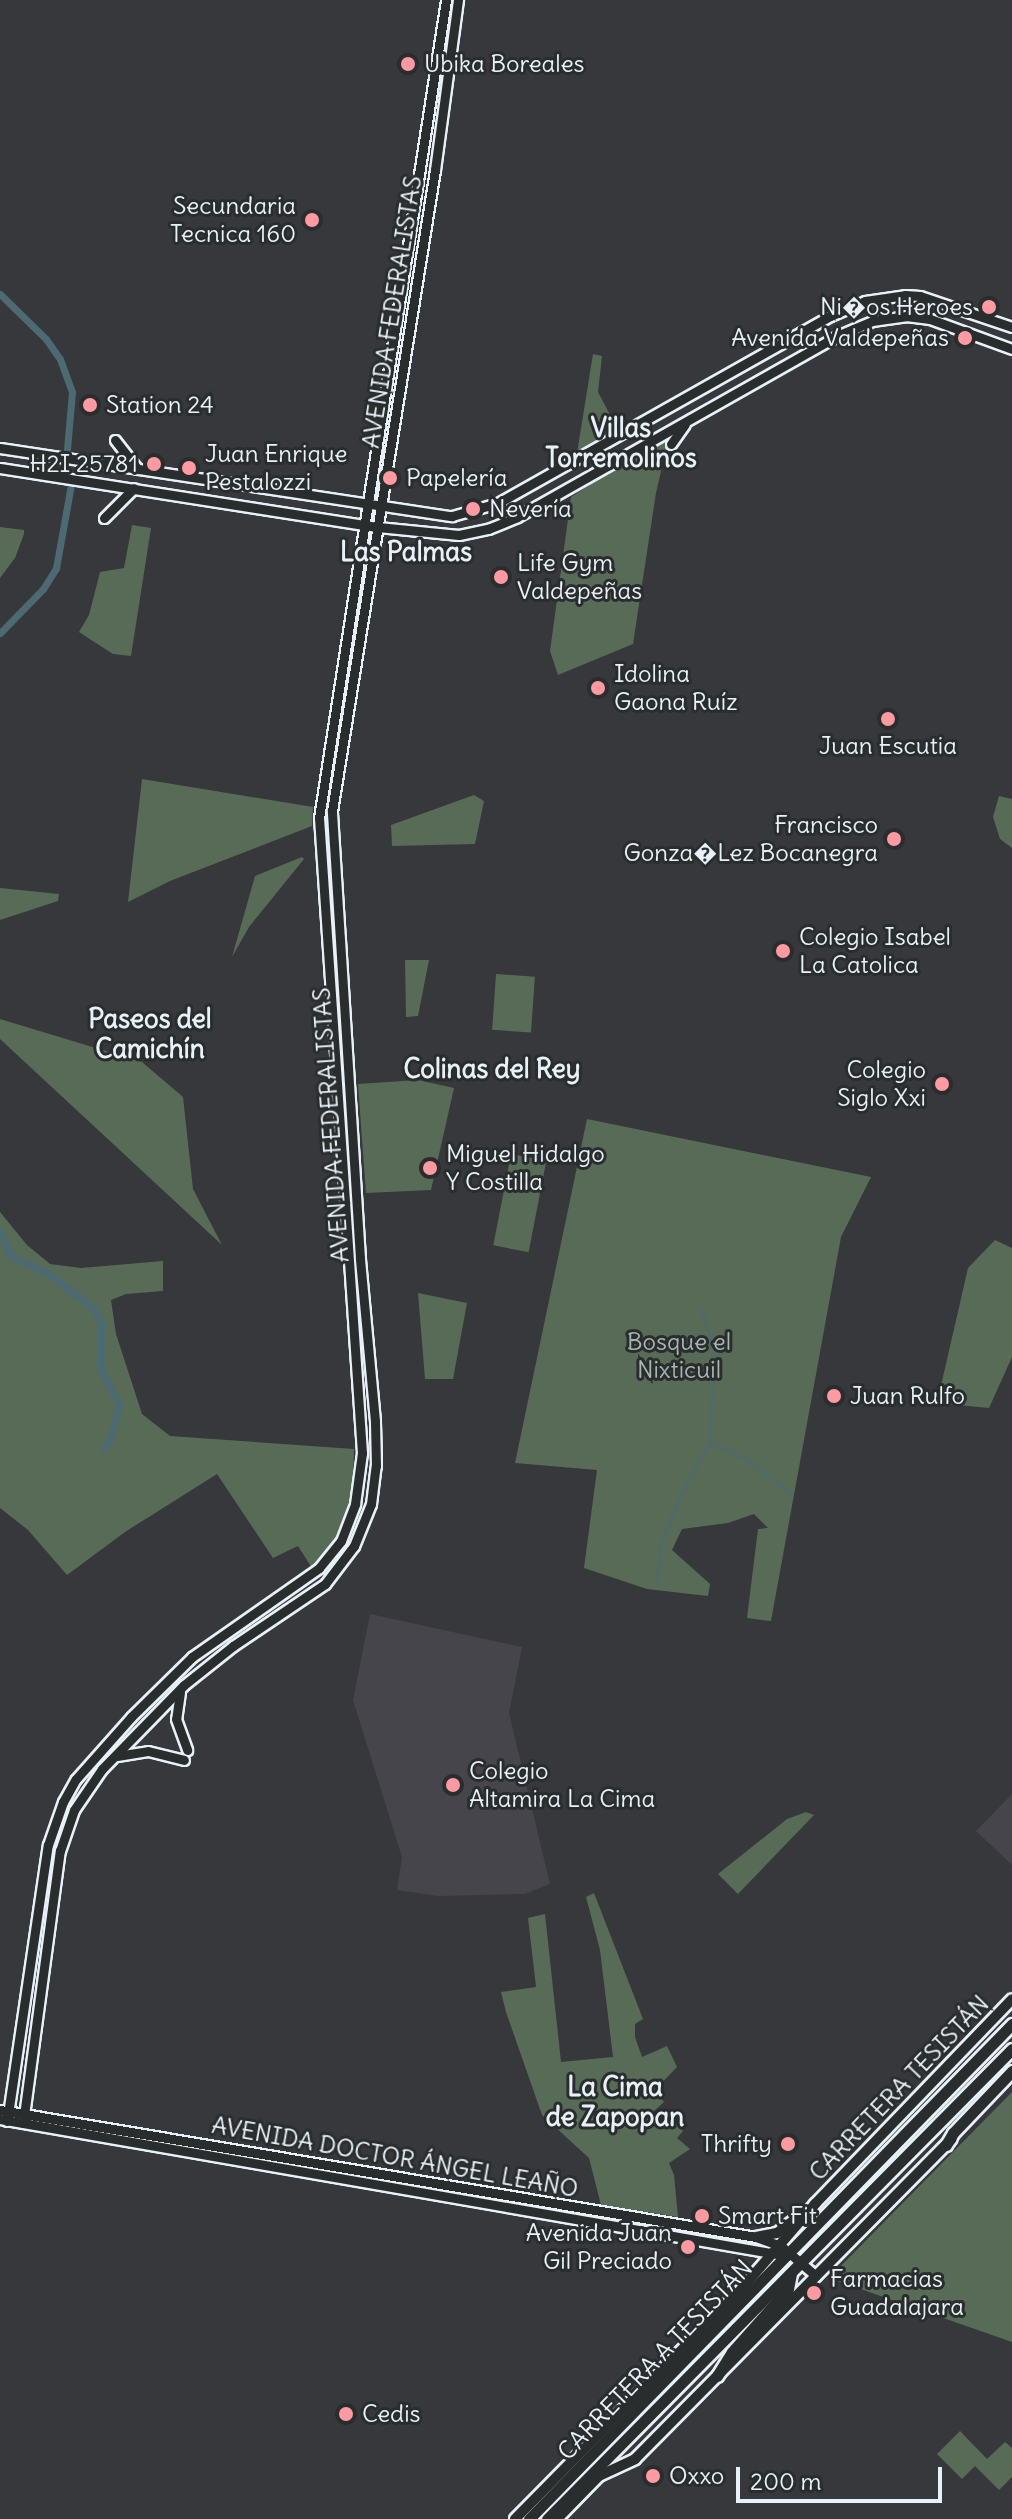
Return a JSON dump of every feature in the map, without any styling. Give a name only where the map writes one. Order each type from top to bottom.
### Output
[{"type":"main road","name":"CARRETERA TESISTÁN","points":[[813,2207],[1012,1999]]},
{"type":"main road","name":"CARRETERA A TESISTÁN","points":[[529,2519],[556,2485],[1012,2024]]},
{"type":"main road","name":"CARRETERA A TESISTÁN","points":[[547,2519],[1012,2049]]},
{"type":"main road","points":[[946,2145],[953,2133],[1012,2071]]},
{"type":"main road","points":[[557,2519],[599,2476],[635,2459],[1012,2078]]},
{"type":"main road","points":[[756,2237],[777,2233],[813,2207]]},
{"type":"main road","points":[[783,2253],[813,2207]]},
{"type":"main road","points":[[717,2376],[732,2352],[788,2289],[797,2268]]},
{"type":"main road","points":[[515,2519],[556,2485]]},
{"type":"street","name":"AVENIDA FEDERALISTAS","points":[[4,2115],[48,1845],[63,1802],[76,1779],[192,1657],[319,1568],[341,1541],[355,1504],[362,1453],[319,832],[446,0]]},
{"type":"street","name":"AVENIDA FEDERALISTAS","points":[[23,2118],[62,1839],[82,1795],[114,1756],[184,1685],[220,1655],[325,1584],[354,1546],[371,1504],[376,1466],[375,1421],[360,1266],[331,827],[435,170],[458,0]]},
{"type":"street","points":[[422,168],[435,170]]},
{"type":"street","points":[[0,448],[437,516],[483,510],[835,314],[865,301],[905,295],[946,303],[1012,327]]},
{"type":"street","points":[[835,314],[844,332]]},
{"type":"street","points":[[0,468],[448,536],[488,529],[844,332],[872,321],[919,317],[1012,349]]},
{"type":"street","points":[[671,444],[690,418]]},
{"type":"street","points":[[115,440],[138,469]]},
{"type":"street","points":[[33,472],[35,453]]},
{"type":"street","points":[[104,518],[134,488]]},
{"type":"street","points":[[483,510],[488,529]]},
{"type":"street","points":[[114,1756],[148,1751],[186,1755],[176,1719],[184,1685]]},
{"type":"street","name":"AVENIDA DOCTOR ÁNGEL LEAÑO","points":[[4,2115],[783,2253]]},
{"type":"street","name":"AVENIDA DOCTOR ÁNGEL LEAÑO","points":[[108,2133],[756,2237],[783,2253]]},
{"type":"street","points":[[679,2237],[681,2226]]},
{"type":"street","points":[[783,2253],[797,2268],[815,2277]]},
{"type":"shaded area","name":"Colegio Altamira La Cima","points":[[370,1614],[522,1647],[509,1713],[550,1884],[524,1894],[438,1896],[397,1890],[402,1857],[353,1700]]},
{"type":"shaded area","points":[[1012,1794],[1012,1865],[976,1831]]},
{"type":"green space","points":[[593,354],[602,356],[598,392],[618,430],[577,453]]},
{"type":"green space","points":[[668,441],[656,493],[633,644],[558,675],[550,651],[571,497],[644,450]]},
{"type":"green space","points":[[132,525],[151,528],[131,656],[113,654],[79,632],[89,615],[100,572],[124,568]]},
{"type":"green space","points":[[0,527],[24,530],[24,534],[15,558],[0,578]]},
{"type":"green space","points":[[142,779],[313,807],[312,826],[170,881],[128,902]]},
{"type":"green space","points":[[474,795],[484,801],[475,844],[392,846],[391,825]]},
{"type":"green space","points":[[999,796],[1012,799],[1012,848],[1000,839],[993,817]]},
{"type":"green space","points":[[302,857],[304,859],[249,927],[232,957],[255,876]]},
{"type":"green space","points":[[0,888],[59,894],[58,901],[0,920]]},
{"type":"green space","points":[[405,960],[429,960],[418,1016],[406,1017]]},
{"type":"green space","points":[[496,974],[535,977],[531,1033],[492,1030]]},
{"type":"green space","points":[[0,1019],[142,1062],[183,1097],[193,1189],[222,1245],[0,1039]]},
{"type":"green space","points":[[418,1080],[454,1088],[431,1190],[366,1193],[358,1084]]},
{"type":"green space","name":"Bosque el Nixticuil","points":[[587,1119],[871,1177],[841,1237],[771,1621],[747,1618],[758,1529],[768,1528],[754,1514],[728,1523],[682,1529],[672,1550],[710,1584],[708,1596],[647,1589],[584,1568],[597,1470],[515,1463]]},
{"type":"green space","points":[[511,1154],[546,1161],[529,1252],[493,1245]]},
{"type":"green space","points":[[0,1212],[27,1245],[50,1264],[81,1268],[163,1261],[163,1291],[126,1294],[111,1300],[116,1334],[142,1414],[170,1436],[354,1449],[353,1479],[346,1517],[337,1537],[312,1568],[298,1546],[273,1558],[217,1474],[125,1532],[67,1575],[28,1530],[0,1508]]},
{"type":"green space","points":[[995,1240],[1012,1248],[1012,1357],[989,1408],[937,1403],[968,1268]]},
{"type":"green space","points":[[418,1293],[467,1303],[453,1379],[425,1379]]},
{"type":"green space","points":[[806,1812],[814,1815],[738,1894],[718,1874],[787,1819]]},
{"type":"green space","name":"La Cima de Zapopan","points":[[594,1893],[643,2019],[635,2024],[635,2037],[642,2057],[667,2046],[677,2067],[654,2091],[664,2102],[654,2111],[659,2121],[671,2119],[683,2131],[677,2138],[690,2149],[669,2163],[674,2175],[678,2217],[601,2205],[589,2158],[542,2115],[506,2012],[501,1992],[536,1987],[528,1918],[545,1914],[561,2062],[613,2057],[600,1950],[586,1897]]},
{"type":"green space","points":[[1012,2092],[1012,2342],[829,2278]]},
{"type":"green space","points":[[960,2431],[987,2459],[1005,2442],[1012,2448],[1012,2477],[999,2490],[975,2466],[962,2479],[937,2454]]},
{"type":"waterway","points":[[0,294],[46,339],[60,359],[72,392],[67,449]]},
{"type":"waterway","points":[[0,633],[43,589],[56,568],[71,485]]},
{"type":"waterway","points":[[0,1232],[10,1256],[47,1273],[92,1307],[101,1321],[101,1370],[119,1404],[112,1435],[104,1449]]},
{"type":"waterway","points":[[657,1585],[661,1547],[676,1506],[710,1442],[715,1351],[702,1310]]},
{"type":"waterway","points":[[711,1443],[746,1459],[793,1495]]},
{"type":"place","name":"Ubika Boreales","points":[[408,64]]},
{"type":"place","name":"Secundaria Tecnica 160","points":[[312,220]]},
{"type":"place","name":"Ni�os Heroes","points":[[989,307]]},
{"type":"place","name":"Avenida Valdepeñas","points":[[965,338]]},
{"type":"place","name":"Station 24","points":[[90,405]]},
{"type":"place","name":"H2I 25781","points":[[154,464]]},
{"type":"place","name":"Juan Enrique Pestalozzi","points":[[189,468]]},
{"type":"place","name":"Papelería","points":[[390,478]]},
{"type":"place","name":"Nevería","points":[[473,509]]},
{"type":"place","name":"Life Gym Valdepeñas","points":[[501,577]]},
{"type":"place","name":"Idolina Gaona Ruíz","points":[[598,688]]},
{"type":"place","name":"Juan Escutia","points":[[888,719]]},
{"type":"place","name":"Francisco Gonza�Lez Bocanegra","points":[[894,839]]},
{"type":"place","name":"Colegio Isabel La Catolica","points":[[783,951]]},
{"type":"place","name":"Colegio Siglo Xxi","points":[[942,1084]]},
{"type":"place","name":"Miguel Hidalgo Y Costilla","points":[[430,1168]]},
{"type":"place","name":"Juan Rulfo","points":[[834,1396]]},
{"type":"place","name":"Colegio Altamira La Cima","points":[[453,1785]]},
{"type":"place","name":"Thrifty","points":[[788,2144]]},
{"type":"place","name":"Smart Fit","points":[[702,2216]]},
{"type":"place","name":"Avenida Juan Gil Preciado","points":[[688,2247]]},
{"type":"place","name":"Farmacias Guadalajara","points":[[814,2293]]},
{"type":"place","name":"Cedis","points":[[346,2414]]},
{"type":"place","name":"Oxxo","points":[[653,2476]]},
{"type":"district","name":"Villas Torremolinos","points":[[621,443]]},
{"type":"district","name":"Las Palmas","points":[[406,552]]},
{"type":"district","name":"Paseos del Camichín","points":[[150,1034]]},
{"type":"district","name":"Colinas del Rey","points":[[492,1069]]},
{"type":"district","name":"La Cima de Zapopan","points":[[615,2102]]}]
